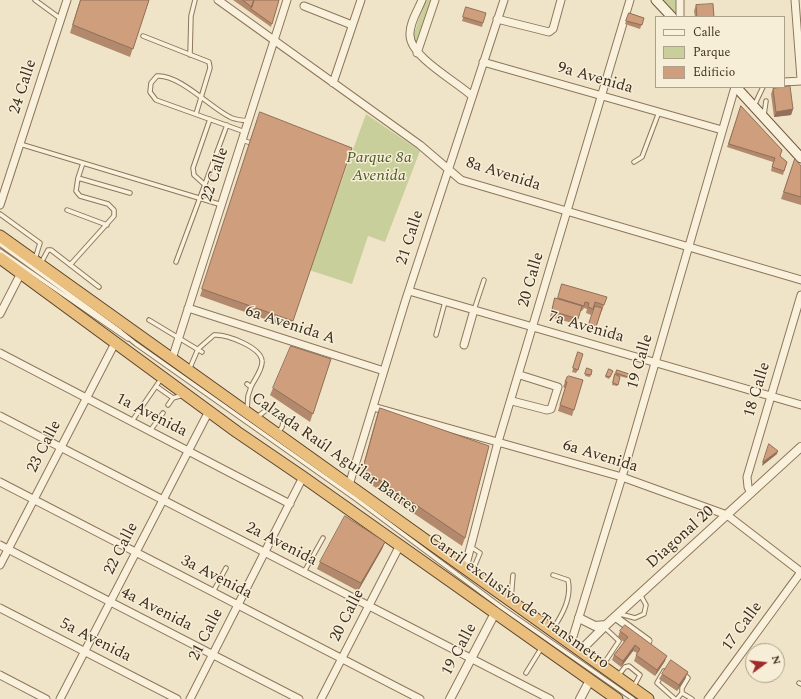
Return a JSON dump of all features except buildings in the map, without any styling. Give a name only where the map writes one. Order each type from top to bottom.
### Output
[{"type":"highway","name":"Calzada Raúl Aguilar Batres","points":[[0,236],[350,485],[468,571],[581,650],[618,677],[633,693],[648,699]]},
{"type":"highway","points":[[0,258],[115,343],[159,382],[185,395],[209,411],[617,699]]},
{"type":"main road","points":[[656,0],[671,16]]},
{"type":"main road","points":[[736,88],[801,158]]},
{"type":"street","name":"24 Calle","points":[[0,205],[67,0]]},
{"type":"street","name":"8a Avenida","points":[[218,0],[420,145],[461,180],[801,280]]},
{"type":"street","name":"22 Calle","points":[[172,359],[224,204],[242,140],[287,0]]},
{"type":"street","points":[[333,83],[361,0]]},
{"type":"street","points":[[422,0],[412,22],[409,33],[417,53],[472,96]]},
{"type":"street","points":[[417,53],[435,0]]},
{"type":"street","name":"21 Calle","points":[[350,485],[409,291],[504,0]]},
{"type":"street","points":[[497,19],[549,32],[553,29],[561,0]]},
{"type":"street","name":"20 Calle","points":[[468,571],[471,547],[498,442],[512,401],[630,0]]},
{"type":"street","points":[[680,0],[680,16]]},
{"type":"street","points":[[785,82],[801,80],[795,0]]},
{"type":"street","points":[[304,6],[352,25]]},
{"type":"street","name":"9a Avenida","points":[[483,62],[722,130]]},
{"type":"street","name":"19 Calle","points":[[571,643],[622,477],[735,88]]},
{"type":"street","points":[[0,314],[21,273]]},
{"type":"street","name":"7a Avenida","points":[[409,291],[801,404]]},
{"type":"street","name":"18 Calle","points":[[751,493],[748,487],[747,477],[801,296]]},
{"type":"street","name":"6a Avenida A","points":[[188,308],[384,371]]},
{"type":"street","points":[[464,344],[474,310]]},
{"type":"street","name":"23 Calle","points":[[0,565],[115,343]]},
{"type":"street","name":"1a Avenida","points":[[0,353],[290,504]]},
{"type":"street","points":[[512,401],[547,410],[551,409],[558,387],[520,374]]},
{"type":"street","name":"6a Avenida","points":[[373,407],[622,477],[727,515],[801,572]]},
{"type":"street","name":"22 Calle","points":[[60,699],[209,411]]},
{"type":"street","name":"2a Avenida","points":[[0,416],[550,699]]},
{"type":"street","name":"Diagonal 20","points":[[581,650],[605,626],[801,447]]},
{"type":"street","name":"21 Calle","points":[[190,699],[303,477]]},
{"type":"street","name":"3a Avenida","points":[[0,482],[420,699]]},
{"type":"street","name":"4a Avenida","points":[[0,545],[299,699]]},
{"type":"street","name":"20 Calle","points":[[321,699],[400,545]]},
{"type":"street","name":"17 Calle","points":[[708,699],[801,572]]},
{"type":"street","name":"5a Avenida","points":[[0,608],[177,699]]},
{"type":"street","name":"19 Calle","points":[[450,699],[495,613]]},
{"type":"street","points":[[617,615],[648,641]]},
{"type":"street","points":[[579,618],[595,626],[605,626]]},
{"type":"street","points":[[0,675],[46,699]]},
{"type":"street","points":[[580,699],[590,680]]},
{"type":"lane","points":[[35,0],[61,19]]},
{"type":"lane","points":[[190,55],[190,16],[195,0]]},
{"type":"lane","points":[[143,36],[208,61],[210,64],[196,114]]},
{"type":"lane","points":[[245,132],[156,100],[150,92],[151,83],[153,79],[161,76],[202,96],[229,117],[248,121]]},
{"type":"lane","points":[[754,107],[763,88]]},
{"type":"lane","points":[[764,118],[766,100]]},
{"type":"lane","points":[[634,162],[642,157],[659,112]]},
{"type":"lane","points":[[205,185],[194,175],[193,168],[210,119]]},
{"type":"lane","points":[[176,262],[227,125]]},
{"type":"lane","points":[[242,140],[256,145]]},
{"type":"lane","points":[[20,144],[200,200],[224,204]]},
{"type":"lane","points":[[70,265],[114,216],[114,210],[108,204],[80,196],[76,191],[78,178],[83,163]]},
{"type":"lane","points":[[78,178],[130,193]]},
{"type":"lane","points":[[67,210],[107,225]]},
{"type":"lane","points":[[0,214],[40,243],[37,263]]},
{"type":"lane","name":"Carril exclusivo de Transmetro","points":[[0,244],[136,344],[356,499],[501,607],[633,693]]},
{"type":"lane","points":[[37,263],[48,250],[100,287]]},
{"type":"lane","name":"Carril exclusivo de Transmetro","points":[[0,251],[118,334],[136,344]]},
{"type":"lane","points":[[474,310],[484,280]]},
{"type":"lane","points":[[436,335],[445,302]]},
{"type":"lane","points":[[149,320],[202,352]]},
{"type":"lane","points":[[188,371],[198,349],[214,335],[233,337],[259,353],[262,360],[261,367],[248,396],[252,415],[270,407],[273,408],[284,417],[282,427],[277,434]]},
{"type":"lane","points":[[131,422],[159,382],[174,398]]},
{"type":"lane","points":[[246,384],[251,387]]},
{"type":"lane","points":[[168,405],[174,398],[185,395]]},
{"type":"lane","points":[[150,431],[163,413]]},
{"type":"lane","points":[[304,572],[323,538]]},
{"type":"lane","points":[[468,571],[480,553],[471,547]]},
{"type":"lane","points":[[213,592],[226,568]]},
{"type":"lane","points":[[511,601],[513,575]]},
{"type":"lane","points":[[552,630],[567,603],[569,586],[568,580],[553,575]]},
{"type":"lane","points":[[617,615],[635,618],[644,614],[646,606],[640,594]]},
{"type":"lane","points":[[602,666],[619,641],[605,626]]},
{"type":"lane","points":[[526,673],[542,646]]},
{"type":"lane","points":[[668,665],[657,683],[676,699],[682,693],[682,688],[688,678],[682,673]]},
{"type":"lane","points":[[618,677],[625,667],[629,666],[640,675],[633,693]]},
{"type":"lane","points":[[682,693],[692,699]]},
{"type":"green space","points":[[425,0],[431,0],[416,44],[413,37]]},
{"type":"green space","points":[[663,0],[679,0],[676,16]]},
{"type":"green space","name":"Parque 8a Avenida","points":[[366,114],[420,151],[385,242],[368,236],[352,284],[309,270]]}]
